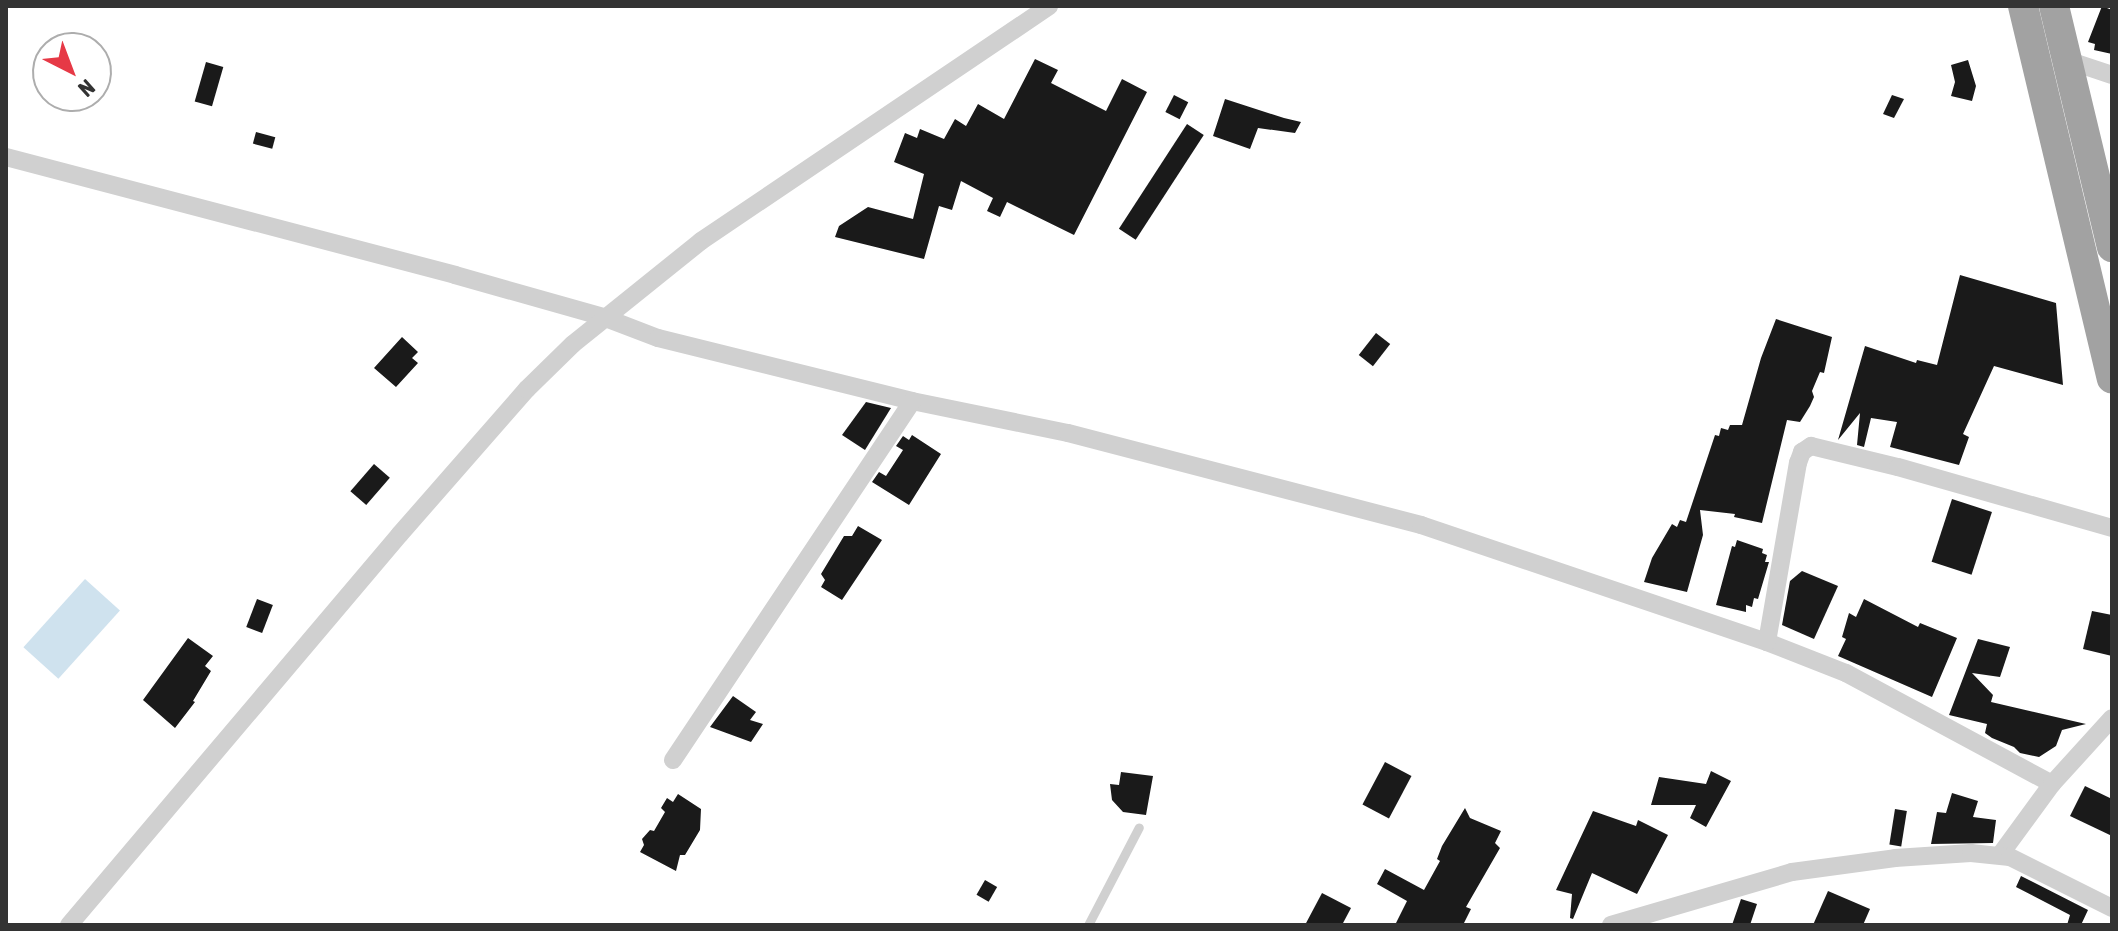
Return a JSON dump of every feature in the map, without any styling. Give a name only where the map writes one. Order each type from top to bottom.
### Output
[{"type":"highway","points":[[2023,6],[2112,379]]},
{"type":"highway","points":[[2054,6],[2112,247]]},
{"type":"street","points":[[69,925],[487,434],[527,389],[603,317],[701,241],[1049,6]]},
{"type":"street","points":[[2067,60],[2112,75]]},
{"type":"street","points":[[6,157],[441,271],[603,317],[658,338],[912,401],[1068,433],[1421,525],[1767,642],[1846,673],[2052,784]]},
{"type":"street","points":[[673,760],[912,401]]},
{"type":"street","points":[[1767,642],[1798,463],[1806,448],[1827,448],[2112,528]]},
{"type":"street","points":[[2000,855],[2052,784],[2112,718]]},
{"type":"street","points":[[1611,925],[1792,872],[1895,858],[2000,855],[2112,908]]},
{"type":"lane","points":[[1088,925],[1139,827]]},
{"type":"water","points":[[85,579],[120,610],[58,679],[23,647]]},
{"type":"building","points":[[2102,6],[2112,10],[2112,54],[2094,50],[2095,44],[2088,42]]},
{"type":"building","points":[[1035,59],[1058,70],[1051,83],[1106,111],[1122,79],[1147,92],[1074,235],[1007,202],[1000,217],[987,211],[993,198],[961,181],[952,210],[939,206],[924,259],[835,237],[839,226],[868,207],[913,219],[924,174],[894,162],[905,133],[917,138],[920,129],[944,139],[955,119],[966,126],[978,104],[1004,119]]},
{"type":"building","points":[[1968,60],[1976,86],[1972,101],[1951,96],[1955,82],[1951,65]]},
{"type":"building","points":[[206,62],[223,67],[212,106],[195,101]]},
{"type":"building","points":[[1174,95],[1188,102],[1180,119],[1165,112]]},
{"type":"building","points":[[1892,95],[1904,99],[1894,118],[1883,114]]},
{"type":"building","points":[[1225,99],[1301,122],[1295,133],[1258,128],[1250,149],[1213,136]]},
{"type":"building","points":[[1187,124],[1204,135],[1136,240],[1119,229]]},
{"type":"building","points":[[256,132],[275,137],[272,149],[253,144]]},
{"type":"building","points":[[1960,275],[2056,303],[2063,385],[1994,366],[1963,434],[1969,437],[1959,465],[1890,447],[1897,422],[1871,418],[1864,447],[1857,445],[1860,413],[1838,440],[1865,346],[1916,363],[1917,360],[1937,365]]},
{"type":"building","points":[[1776,319],[1832,337],[1824,373],[1820,372],[1810,406],[1800,422],[1787,420],[1762,523],[1734,517],[1735,514],[1700,510],[1703,535],[1687,592],[1644,582],[1652,558],[1672,524],[1677,527],[1680,520],[1686,522],[1715,435],[1719,436],[1721,428],[1728,430],[1730,425],[1742,425]]},
{"type":"building","points":[[1376,333],[1390,344],[1373,366],[1359,355]]},
{"type":"building","points":[[402,337],[418,352],[412,358],[418,363],[396,387],[374,368]]},
{"type":"building","points":[[866,402],[891,408],[865,450],[842,435]]},
{"type":"building","points":[[912,435],[941,454],[909,505],[872,482],[879,472],[886,476],[903,450],[896,446],[903,436],[909,440]]},
{"type":"building","points":[[374,464],[390,478],[366,505],[350,491]]},
{"type":"building","points":[[1952,499],[1992,512],[1972,575],[1932,562]]},
{"type":"building","points":[[858,526],[882,540],[842,600],[821,587],[825,580],[821,574],[844,536],[852,536]]},
{"type":"building","points":[[1737,540],[1763,549],[1762,553],[1767,555],[1765,562],[1769,562],[1758,599],[1754,598],[1752,607],[1746,605],[1746,612],[1716,605],[1732,546],[1735,547]]},
{"type":"building","points":[[1802,571],[1838,586],[1814,639],[1782,625],[1790,581]]},
{"type":"building","points":[[257,599],[273,605],[262,633],[246,627]]},
{"type":"building","points":[[1864,599],[1918,627],[1920,623],[1957,638],[1932,697],[1838,656],[1846,639],[1842,637],[1849,613],[1856,617]]},
{"type":"building","points":[[2092,611],[2112,615],[2112,656],[2083,649]]},
{"type":"building","points":[[188,638],[213,656],[205,666],[211,671],[195,702],[175,728],[143,700]]},
{"type":"building","points":[[1978,639],[2010,647],[2000,677],[1972,673],[1993,695],[1991,702],[2086,724],[2062,730],[2056,746],[2039,757],[2020,753],[2014,747],[1992,738],[1985,733],[1987,724],[1949,715]]},
{"type":"building","points":[[733,696],[756,712],[750,720],[763,724],[751,742],[710,727]]},
{"type":"building","points":[[1385,762],[1411,776],[1389,818],[1362,804]]},
{"type":"building","points":[[1711,771],[1731,781],[1706,827],[1690,818],[1696,805],[1651,805],[1659,777],[1706,784]]},
{"type":"building","points":[[1121,772],[1153,776],[1146,815],[1123,812],[1112,800],[1110,784],[1119,785]]},
{"type":"building","points":[[2085,786],[2112,799],[2112,836],[2070,816]]},
{"type":"building","points":[[1952,793],[1978,801],[1973,817],[1996,820],[1993,843],[1931,844],[1937,812],[1946,813]]},
{"type":"building","points":[[678,794],[701,809],[700,830],[685,855],[680,855],[676,871],[640,852],[644,845],[642,839],[650,830],[654,831],[665,812],[661,808],[667,798],[673,802]]},
{"type":"building","points":[[1465,808],[1470,818],[1501,831],[1495,843],[1500,848],[1466,907],[1471,909],[1463,925],[1395,925],[1407,901],[1377,884],[1385,869],[1424,890],[1440,861],[1437,859],[1442,846]]},
{"type":"building","points":[[1895,809],[1907,811],[1901,846],[1889,845]]},
{"type":"building","points":[[1593,811],[1636,826],[1638,820],[1668,835],[1637,894],[1592,873],[1573,919],[1570,918],[1572,894],[1556,890]]},
{"type":"building","points":[[2021,876],[2088,910],[2081,925],[2067,925],[2070,915],[2016,887]]},
{"type":"building","points":[[985,880],[997,887],[989,902],[976,895]]},
{"type":"building","points":[[1828,891],[1870,909],[1863,925],[1813,925]]},
{"type":"building","points":[[1322,893],[1351,908],[1342,925],[1305,925]]},
{"type":"building","points":[[1741,899],[1757,904],[1750,925],[1732,925]]}]
